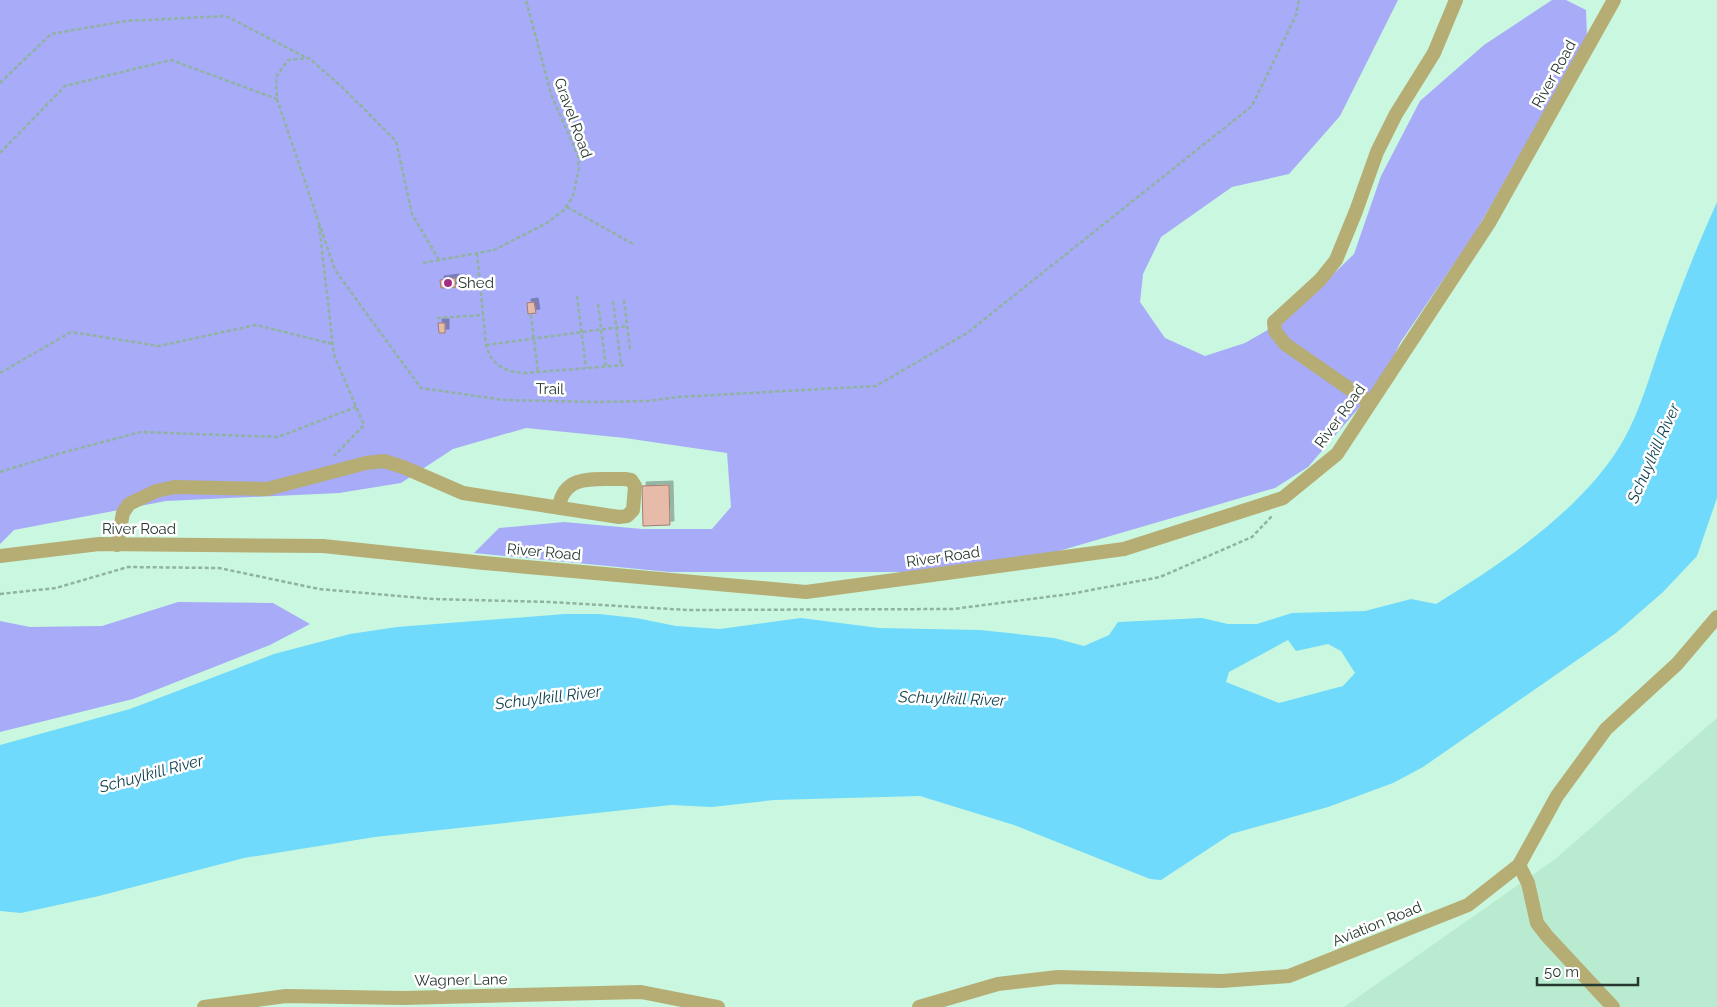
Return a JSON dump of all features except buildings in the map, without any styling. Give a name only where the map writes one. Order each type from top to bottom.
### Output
[{"type":"street","points":[[1370,403],[1285,344],[1275,331],[1274,322],[1320,280],[1336,260],[1356,212],[1376,152],[1396,114],[1434,53],[1456,0]]},
{"type":"street","name":"River Road","points":[[0,556],[99,544],[323,546],[484,563],[806,592],[1124,549],[1283,498],[1337,454],[1490,222],[1614,0]]},
{"type":"street","points":[[117,545],[123,513],[126,508],[141,497],[156,491],[175,487],[267,489],[366,462],[384,461],[463,493],[559,508],[619,517],[627,516],[633,510],[635,486],[631,480],[625,479],[577,480],[568,488],[560,502],[559,508]]},
{"type":"street","name":"Aviation Road","points":[[918,1007],[998,984],[1058,977],[1222,981],[1288,976],[1468,905],[1519,865],[1557,796],[1606,729],[1677,664],[1717,617]]},
{"type":"street","points":[[1519,865],[1528,883],[1537,922],[1547,936],[1612,1007]]},
{"type":"street","name":"Wagner Lane","points":[[204,1007],[286,996],[500,1001],[641,992],[718,1007]]},
{"type":"path","name":"Gravel Road","points":[[526,0],[551,94],[578,156],[579,168],[576,182],[567,207]]},
{"type":"path","name":"Trail","points":[[318,220],[335,270],[422,388],[504,400],[614,401],[876,386],[967,333],[1252,106],[1296,15],[1299,0]]},
{"type":"path","points":[[0,83],[51,34],[126,22],[226,16],[309,58],[342,87],[396,141],[412,214],[439,260]]},
{"type":"path","points":[[309,58],[288,60],[276,77],[277,99],[318,220],[334,355],[364,424],[316,476]]},
{"type":"path","points":[[0,153],[65,86],[171,60],[277,99]]},
{"type":"path","points":[[423,263],[494,250],[547,223],[567,207],[633,244]]},
{"type":"path","points":[[477,253],[486,344],[494,362],[504,370],[518,373],[623,365],[613,301]]},
{"type":"path","points":[[577,296],[586,368]]},
{"type":"path","points":[[624,300],[630,350]]},
{"type":"path","points":[[598,304],[606,367]]},
{"type":"path","points":[[437,318],[483,315]]},
{"type":"path","points":[[531,315],[538,372]]},
{"type":"path","points":[[0,373],[71,332],[159,346],[256,325],[333,344]]},
{"type":"path","points":[[486,344],[627,326]]},
{"type":"path","points":[[0,472],[61,453],[141,432],[278,437],[356,407]]},
{"type":"shaded area","points":[[0,0],[1398,0],[1340,116],[1289,174],[1232,187],[1161,237],[1143,274],[1140,302],[1165,338],[1205,356],[1245,343],[1287,319],[1354,254],[1381,176],[1420,101],[1484,45],[1552,0],[1566,0],[1586,10],[1587,38],[1475,233],[1400,343],[1382,381],[1308,467],[1275,488],[1028,560],[913,572],[669,572],[474,553],[499,528],[564,522],[642,529],[712,529],[731,507],[727,453],[625,438],[526,428],[453,449],[401,483],[339,493],[166,501],[14,530],[0,544]]},
{"type":"shaded area","points":[[178,602],[273,603],[310,624],[270,645],[133,699],[0,732],[0,621],[30,627],[102,626]]},
{"type":"shaded area","points":[[1717,718],[1717,1007],[1344,1007],[1554,860]]},
{"type":"water","name":"Schuylkill River","points":[[1717,202],[1717,498],[1697,556],[1663,592],[1616,633],[1423,767],[1393,783],[1328,807],[1231,834],[1161,880],[1150,879],[1014,825],[920,796],[774,800],[712,807],[671,805],[375,837],[244,858],[99,896],[21,913],[0,911],[0,745],[130,709],[274,654],[350,634],[397,627],[565,614],[599,614],[636,618],[676,626],[720,629],[801,618],[879,628],[980,630],[1054,638],[1084,646],[1109,635],[1118,622],[1202,618],[1228,624],[1257,624],[1292,613],[1365,611],[1411,599],[1436,604],[1514,553],[1539,533],[1586,490],[1606,466],[1623,441],[1635,418],[1681,289]],"holes":[[[1288,640],[1296,651],[1328,644],[1341,651],[1355,673],[1343,686],[1279,703],[1226,682],[1229,672]]]},
{"type":"place","name":"Shed","points":[[448,283]]}]
